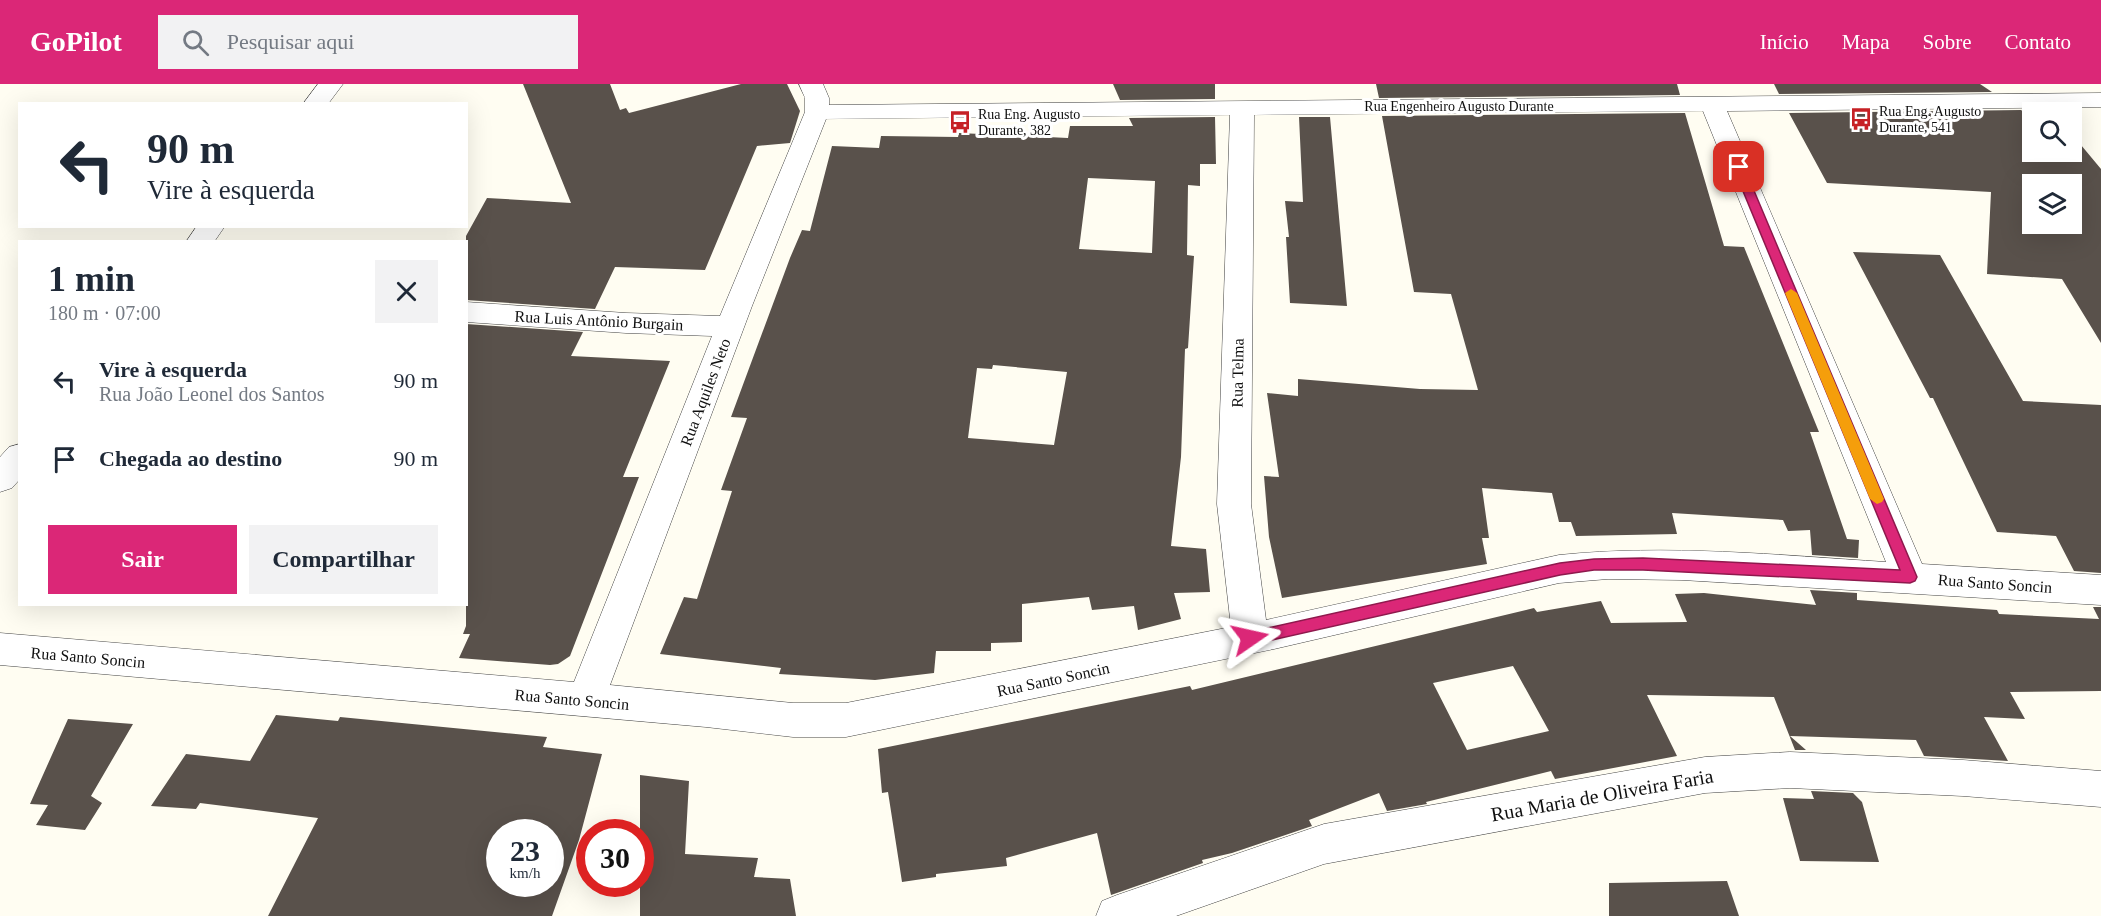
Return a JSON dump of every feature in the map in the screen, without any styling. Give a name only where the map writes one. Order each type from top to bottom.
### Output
[{"type":"street","points":[[317,102],[331,84]]},
{"type":"street","name":"Rua Engenheiro Augusto Durante","points":[[814,98],[1242,107],[2101,100]]},
{"type":"street","name":"Rua Aquiles Neto","points":[[586,700],[731,326],[814,98]]},
{"type":"street","points":[[1712,104],[1910,577]]},
{"type":"street","name":"Rua Telma","points":[[1242,107],[1234,504],[1250,638]]},
{"type":"street","name":"Rua Luis Antônio Burgain","points":[[468,312],[731,326]]},
{"type":"street","points":[[0,479],[18,458]]},
{"type":"street","name":"Rua Santo Soncin","points":[[0,649],[706,710],[793,720],[846,720],[1250,638],[1560,569],[1594,565],[1643,564],[1910,577],[2101,590]]},
{"type":"street","name":"Rua Maria de Oliveira Faria","points":[[1117,916],[1324,844],[1705,775],[1790,770],[1963,778],[2101,789]]},
{"type":"building","points":[[523,84],[610,84],[620,110],[626,108],[629,113],[741,84],[787,84],[800,111],[790,143],[757,146],[705,270],[615,267],[595,309],[468,300],[468,240],[466,236],[487,198],[571,203]]},
{"type":"building","points":[[1113,84],[1215,84],[1215,99],[1120,100]]},
{"type":"building","points":[[1376,84],[1677,84],[1680,95],[1379,98]]},
{"type":"building","points":[[1774,84],[1980,84],[1992,92],[1779,94]]},
{"type":"building","points":[[2021,110],[2022,162],[2082,162],[2082,146],[2101,169],[2101,343],[2062,279],[1987,274],[1991,192],[1827,183],[1789,113]]},
{"type":"building","points":[[1685,113],[1724,246],[1744,247],[1819,432],[1810,432],[1847,539],[1859,540],[1858,558],[1812,555],[1810,530],[1788,531],[1783,520],[1672,513],[1677,534],[1576,536],[1571,522],[1559,522],[1552,493],[1482,488],[1489,538],[1482,538],[1487,564],[1282,598],[1269,537],[1264,476],[1279,477],[1267,393],[1298,396],[1298,379],[1420,389],[1478,390],[1451,294],[1414,292],[1382,116]]},
{"type":"building","points":[[1215,117],[1216,164],[1200,164],[1200,186],[1188,185],[1187,255],[1194,256],[1188,348],[1185,349],[1181,457],[1171,546],[1206,549],[1210,592],[1174,593],[1181,619],[1138,630],[1134,606],[1092,610],[1089,597],[1022,604],[1022,642],[991,643],[991,651],[936,651],[934,673],[875,680],[779,674],[781,668],[660,654],[684,597],[697,599],[732,491],[721,490],[747,418],[731,417],[790,258],[802,230],[810,231],[832,146],[879,148],[881,136],[958,137],[959,133],[1068,138],[1070,126],[1133,126],[1129,118]],"holes":[[[1088,178],[1155,181],[1152,253],[1079,249]],[[993,365],[1067,372],[1054,445],[968,438],[977,368],[992,369]]]},
{"type":"building","points":[[1299,117],[1330,117],[1347,306],[1290,303],[1286,237],[1289,237],[1285,201],[1303,202]]},
{"type":"building","points":[[1853,252],[1940,255],[2023,401],[2101,405],[2101,573],[2074,571],[2056,536],[1997,532],[1933,398],[1930,398]]},
{"type":"building","points":[[468,324],[583,332],[571,356],[670,361],[623,477],[639,477],[570,656],[558,664],[550,665],[459,658],[470,634],[463,634],[466,626],[466,606],[468,606]]},
{"type":"building","points":[[1810,590],[1857,593],[1857,600],[1997,610],[1999,614],[2099,619],[2093,607],[2101,607],[2101,691],[2010,692],[2025,719],[1984,717],[2008,761],[1924,756],[1916,740],[1790,736],[1806,750],[1795,750],[1774,697],[1647,695],[1677,756],[1555,779],[1551,771],[1426,802],[1427,804],[1387,811],[1379,793],[1309,820],[1312,826],[1232,853],[1202,860],[1203,863],[1111,895],[1097,833],[1006,858],[1007,866],[936,874],[936,877],[902,882],[888,792],[882,793],[878,749],[1190,686],[1192,690],[1534,608],[1537,612],[1601,601],[1611,623],[1687,622],[1675,594],[1704,593],[1816,605]],"holes":[[[1513,666],[1549,731],[1467,750],[1433,683]]]},
{"type":"building","points":[[276,715],[338,721],[340,717],[547,737],[543,747],[602,754],[585,819],[576,819],[576,848],[564,882],[564,819],[486,819],[486,897],[559,897],[552,916],[268,916],[318,818],[200,803],[196,809],[151,806],[186,754],[250,761]]},
{"type":"building","points":[[68,719],[133,724],[91,796],[102,803],[85,830],[36,825],[48,805],[30,804]]},
{"type":"building","points":[[640,775],[689,781],[685,854],[758,858],[754,877],[790,879],[796,916],[640,916],[640,897],[654,897],[654,819],[640,819]]},
{"type":"building","points":[[1811,791],[1853,793],[1862,802],[1879,862],[1800,861],[1783,798],[1814,799]]},
{"type":"building","points":[[1727,881],[1739,916],[1609,916],[1609,883]]},
{"type":"slow traffic","points":[[1791,293],[1877,499]]},
{"type":"place","name":"Rua Eng. Augusto Durante, 541","points":[[1861,119]]},
{"type":"place","name":"Rua Eng. Augusto Durante, 382","points":[[960,122]]},
{"type":"route","points":[[1250,638],[1560,569],[1594,565],[1643,564],[1910,577],[1739,167]]}]
